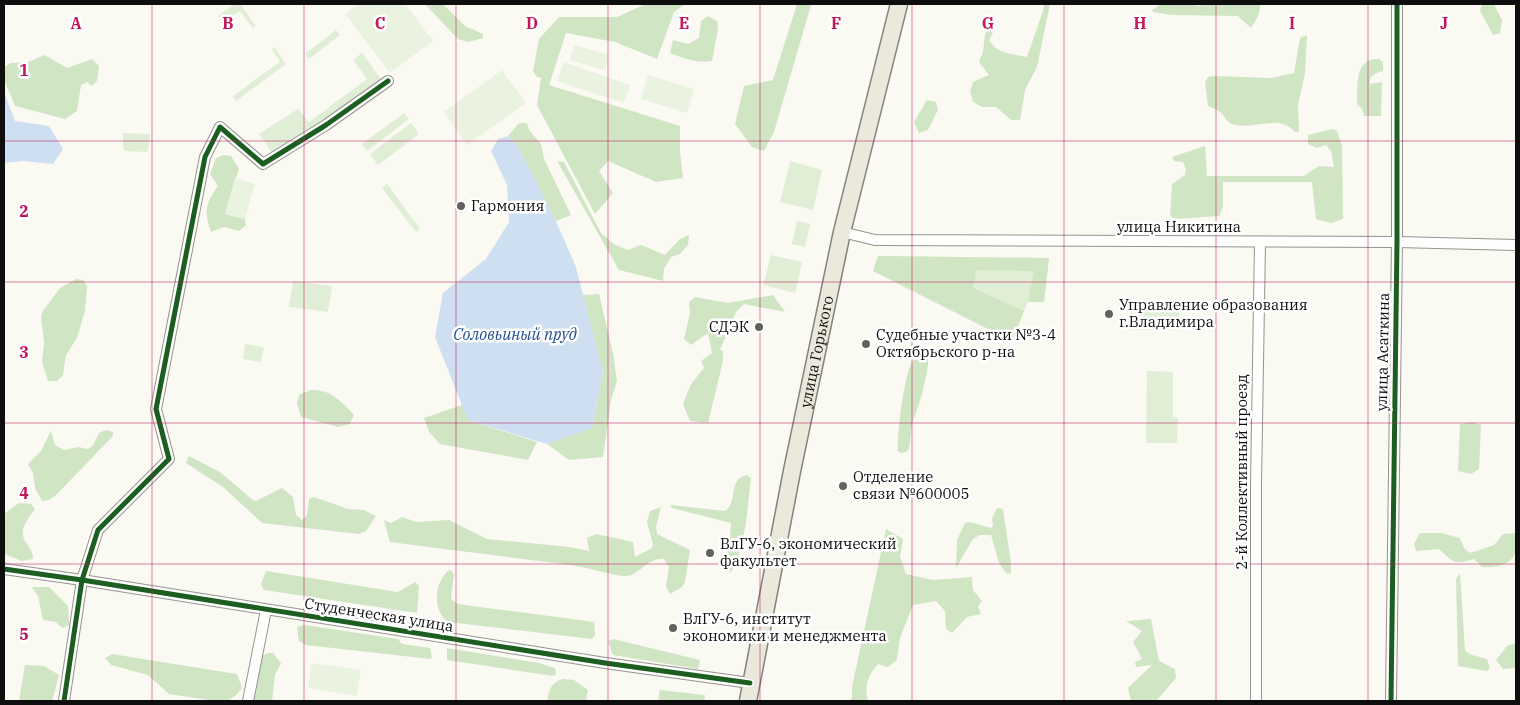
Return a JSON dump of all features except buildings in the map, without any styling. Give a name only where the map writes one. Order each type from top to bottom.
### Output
[{"type":"main road","name":"улица Горького","points":[[748,701],[792,471],[842,232],[899,4]]},
{"type":"street","name":"улица Асаткина","points":[[1391,701],[1397,242],[1397,4]]},
{"type":"street","points":[[64,701],[82,580],[98,530],[169,459],[156,409],[205,157],[220,127],[263,164],[326,125],[388,81]]},
{"type":"street","name":"улица Никитина","points":[[842,232],[875,240],[1516,244]]},
{"type":"street","name":"2-й Коллективный проезд","points":[[1256,701],[1256,484],[1260,243]]},
{"type":"street","name":"Студенческая улица","points":[[4,569],[605,663],[750,683]]},
{"type":"street","points":[[248,701],[266,610]]},
{"type":"green space","points":[[235,4],[240,4],[256,26],[253,28],[240,11],[223,22],[218,16]]},
{"type":"green space","points":[[358,4],[405,4],[433,41],[390,73],[345,14]]},
{"type":"green space","points":[[425,4],[443,4],[465,26],[483,34],[483,38],[468,42],[458,39]]},
{"type":"green space","points":[[646,4],[685,4],[674,12],[657,59],[615,42],[566,33],[549,85],[680,126],[683,178],[656,182],[608,161],[599,171],[613,193],[595,214],[537,105],[541,78],[537,77],[533,71],[539,39],[559,17],[617,17]]},
{"type":"green space","points":[[797,4],[811,5],[774,132],[764,151],[752,147],[735,124],[744,86],[773,80]]},
{"type":"green space","points":[[1044,4],[1050,4],[1037,67],[1025,90],[1020,120],[1011,120],[996,107],[982,107],[973,102],[970,91],[973,82],[989,75],[979,62],[983,52],[985,34],[994,21],[995,28],[989,40],[992,45],[1005,53],[1027,57]]},
{"type":"green space","points":[[1161,4],[1199,6],[1206,4],[1260,4],[1260,10],[1251,28],[1238,16],[1171,15],[1153,12],[1152,10]]},
{"type":"green space","points":[[1482,4],[1494,4],[1502,20],[1500,33],[1493,35],[1480,11]]},
{"type":"green space","points":[[708,16],[717,21],[718,29],[712,61],[685,59],[670,53],[673,40],[688,44],[699,38],[701,21]]},
{"type":"green space","points":[[336,30],[340,35],[309,59],[305,54]]},
{"type":"green space","points":[[1307,35],[1305,73],[1298,105],[1299,132],[1295,132],[1283,124],[1275,123],[1243,126],[1232,124],[1219,111],[1208,106],[1205,82],[1208,77],[1271,78],[1294,73],[1300,38]]},
{"type":"green space","points":[[574,45],[609,55],[605,70],[569,60]]},
{"type":"green space","points":[[274,47],[286,64],[236,101],[233,96],[280,62],[272,49]]},
{"type":"green space","points":[[362,53],[382,81],[317,127],[273,154],[259,134],[298,109],[309,122],[367,79],[353,60]]},
{"type":"green space","points":[[45,55],[67,68],[92,59],[99,66],[97,81],[92,86],[87,82],[81,85],[77,111],[65,119],[15,106],[4,80],[5,67],[11,63],[28,62]]},
{"type":"green space","points":[[1373,59],[1379,59],[1383,62],[1383,71],[1374,75],[1370,81],[1370,84],[1382,82],[1381,116],[1364,116],[1362,109],[1357,104],[1358,77],[1363,66]]},
{"type":"green space","points":[[564,62],[630,85],[624,103],[557,81]]},
{"type":"green space","points":[[502,70],[526,103],[467,145],[444,112]]},
{"type":"green space","points":[[648,75],[694,89],[687,113],[641,99]]},
{"type":"green space","points":[[927,100],[936,102],[938,110],[928,130],[919,133],[914,122]]},
{"type":"green space","points":[[404,113],[409,119],[367,151],[362,144]]},
{"type":"green space","points":[[411,123],[419,134],[378,165],[370,154]]},
{"type":"green space","points":[[519,123],[527,123],[529,130],[541,144],[544,159],[571,215],[556,221],[520,150],[508,136]]},
{"type":"green space","points":[[1332,129],[1337,131],[1342,146],[1343,219],[1331,223],[1316,219],[1312,182],[1223,182],[1223,206],[1219,216],[1176,219],[1170,216],[1172,184],[1185,175],[1186,169],[1183,162],[1174,161],[1172,157],[1205,146],[1207,176],[1304,176],[1319,166],[1334,167],[1331,151],[1326,145],[1317,148],[1308,144],[1308,135]]},
{"type":"green space","points":[[123,133],[150,134],[147,152],[124,151]]},
{"type":"green space","points":[[223,155],[231,156],[239,169],[225,214],[245,219],[246,225],[239,231],[224,227],[211,232],[207,218],[207,208],[210,198],[218,186],[210,174],[216,158]]},
{"type":"green space","points":[[557,161],[564,162],[601,233],[615,245],[628,250],[641,245],[665,255],[680,239],[689,235],[688,245],[680,254],[671,257],[664,269],[663,281],[619,270]]},
{"type":"green space","points":[[790,161],[822,170],[813,210],[780,202]]},
{"type":"green space","points":[[235,178],[255,184],[245,219],[225,214]]},
{"type":"green space","points":[[387,184],[420,229],[416,232],[382,188]]},
{"type":"green space","points":[[797,221],[810,224],[805,247],[792,244]]},
{"type":"green space","points":[[771,255],[802,262],[795,293],[763,285]]},
{"type":"green space","points":[[878,256],[1049,258],[1044,302],[1028,302],[1012,341],[873,271]]},
{"type":"green space","points":[[878,256],[1049,258],[1044,302],[1028,302],[1034,271],[976,270],[973,288],[1024,311],[1012,341],[873,271]]},
{"type":"green space","points":[[76,279],[83,280],[87,286],[85,311],[77,338],[66,355],[63,375],[57,381],[48,381],[42,362],[44,343],[41,317],[43,311],[60,288]]},
{"type":"green space","points":[[293,281],[332,286],[328,312],[289,307]]},
{"type":"green space","points":[[599,294],[613,353],[617,381],[611,400],[603,457],[569,460],[547,444],[592,428],[603,373],[583,295]]},
{"type":"green space","points":[[773,295],[785,312],[744,304],[736,312],[720,350],[723,351],[723,361],[708,423],[690,421],[683,404],[691,384],[704,368],[701,361],[712,353],[708,333],[691,345],[684,339],[690,313],[689,302],[695,297],[728,303]]},
{"type":"green space","points":[[1129,302],[1179,302],[1179,330],[1129,330]]},
{"type":"green space","points":[[245,344],[264,347],[261,362],[243,359]]},
{"type":"green space","points":[[921,356],[928,358],[928,366],[922,395],[912,424],[909,449],[901,453],[898,451],[898,443],[904,389],[910,366],[914,360]]},
{"type":"green space","points":[[1147,371],[1173,372],[1173,417],[1178,418],[1177,443],[1146,443]]},
{"type":"green space","points":[[310,390],[330,394],[340,401],[354,415],[350,424],[338,427],[301,417],[297,403],[299,395]]},
{"type":"green space","points":[[462,405],[468,420],[537,442],[528,460],[440,444],[429,432],[424,418]]},
{"type":"green space","points":[[1472,422],[1481,425],[1479,469],[1471,474],[1458,471],[1460,424]]},
{"type":"green space","points":[[106,430],[113,432],[113,436],[56,495],[49,500],[42,501],[35,488],[33,473],[28,464],[41,451],[51,431],[55,445],[64,450],[78,447],[88,449],[93,445],[99,433]]},
{"type":"green space","points":[[189,456],[220,472],[253,500],[256,501],[282,488],[293,497],[296,515],[302,520],[307,515],[309,499],[314,497],[348,509],[364,510],[376,516],[366,531],[359,534],[262,523],[223,487],[186,463]]},
{"type":"green space","points":[[747,475],[751,478],[745,528],[739,554],[730,573],[724,556],[729,549],[731,523],[672,508],[670,505],[725,511],[732,502],[737,481]]},
{"type":"green space","points":[[19,503],[31,504],[35,509],[26,521],[23,530],[24,539],[33,559],[22,561],[4,554],[4,514]]},
{"type":"green space","points":[[661,507],[656,527],[657,534],[690,550],[685,582],[682,587],[670,594],[666,586],[669,567],[664,559],[658,559],[649,563],[632,575],[623,576],[577,566],[390,542],[384,520],[391,523],[402,517],[416,522],[449,520],[487,539],[570,547],[589,551],[587,538],[596,534],[633,542],[635,557],[652,548],[653,545],[647,522],[650,511]]},
{"type":"green space","points":[[997,508],[1003,509],[1011,574],[1006,573],[999,563],[991,535],[980,535],[973,539],[956,568],[957,540],[965,523],[970,522],[991,528],[993,525],[992,518]]},
{"type":"green space","points":[[886,529],[903,539],[900,556],[906,574],[933,580],[972,577],[973,590],[982,601],[978,606],[981,614],[967,617],[952,633],[946,629],[945,611],[936,601],[913,605],[900,638],[897,660],[888,667],[878,664],[875,668],[869,677],[867,686],[868,701],[850,701],[852,697],[852,687]]},
{"type":"green space","points":[[1420,533],[1441,533],[1460,538],[1464,548],[1470,553],[1494,545],[1503,534],[1516,533],[1516,549],[1515,554],[1505,564],[1482,567],[1474,559],[1462,562],[1455,561],[1439,549],[1416,551],[1414,544]]},
{"type":"green space","points":[[449,570],[454,575],[451,599],[458,604],[594,622],[595,635],[592,639],[448,622],[439,610],[437,596],[440,582]]},
{"type":"green space","points":[[266,571],[398,592],[415,582],[419,586],[417,613],[264,590],[261,584]]},
{"type":"green space","points":[[1460,573],[1465,650],[1469,654],[1487,659],[1490,668],[1487,671],[1458,666],[1456,579]]},
{"type":"green space","points":[[32,587],[49,587],[68,606],[69,625],[62,628],[56,622],[43,620],[38,596]]},
{"type":"green space","points":[[1151,619],[1159,661],[1175,669],[1176,678],[1156,701],[1131,701],[1128,688],[1152,665],[1136,667],[1135,662],[1142,659],[1133,642],[1142,631],[1126,621]]},
{"type":"green space","points":[[305,625],[398,639],[402,644],[430,648],[432,657],[430,659],[306,645],[299,641],[297,627]]},
{"type":"green space","points":[[613,639],[700,660],[698,669],[613,655],[608,641]]},
{"type":"green space","points":[[1516,643],[1516,668],[1503,669],[1496,660],[1507,646]]},
{"type":"green space","points":[[447,648],[539,663],[555,668],[556,674],[553,676],[447,660]]},
{"type":"green space","points":[[273,653],[281,663],[275,675],[272,701],[252,701],[261,656]]},
{"type":"green space","points":[[112,654],[237,674],[242,688],[227,701],[169,694],[148,675],[111,665],[105,658]]},
{"type":"green space","points":[[311,663],[361,670],[357,696],[308,688]]},
{"type":"green space","points":[[25,665],[44,666],[59,675],[52,701],[19,701]]},
{"type":"green space","points":[[563,679],[574,680],[588,690],[586,701],[547,701],[551,687]]},
{"type":"green space","points":[[660,690],[705,695],[704,701],[658,701]]},
{"type":"water","points":[[4,92],[15,121],[49,126],[63,149],[53,164],[23,161],[4,163]]},
{"type":"water","name":"Соловьиный пруд","points":[[508,136],[520,150],[556,221],[576,267],[603,373],[592,428],[547,444],[468,420],[435,337],[443,293],[486,259],[509,222],[507,185],[491,151],[498,139]]},
{"type":"cycle path","points":[[1391,701],[1397,242],[1397,4]]},
{"type":"cycle path","points":[[64,701],[82,580],[98,530],[169,459],[156,409],[205,157],[220,127],[263,164],[326,125],[388,81]]},
{"type":"cycle path","points":[[4,569],[605,663],[750,683]]},
{"type":"place","name":"Гармония","points":[[461,206]]},
{"type":"place","name":"Управление образования г.Владимира","points":[[1109,314]]},
{"type":"place","name":"СДЭК","points":[[759,327]]},
{"type":"place","name":"Судебные участки №3-4 Октябрьского р-на","points":[[866,344]]},
{"type":"place","name":"Отделение связи №600005","points":[[843,486]]},
{"type":"place","name":"ВлГУ-6, экономический факультет","points":[[710,553]]},
{"type":"place","name":"ВлГУ-6, институт экономики и менеджмента","points":[[673,628]]}]
